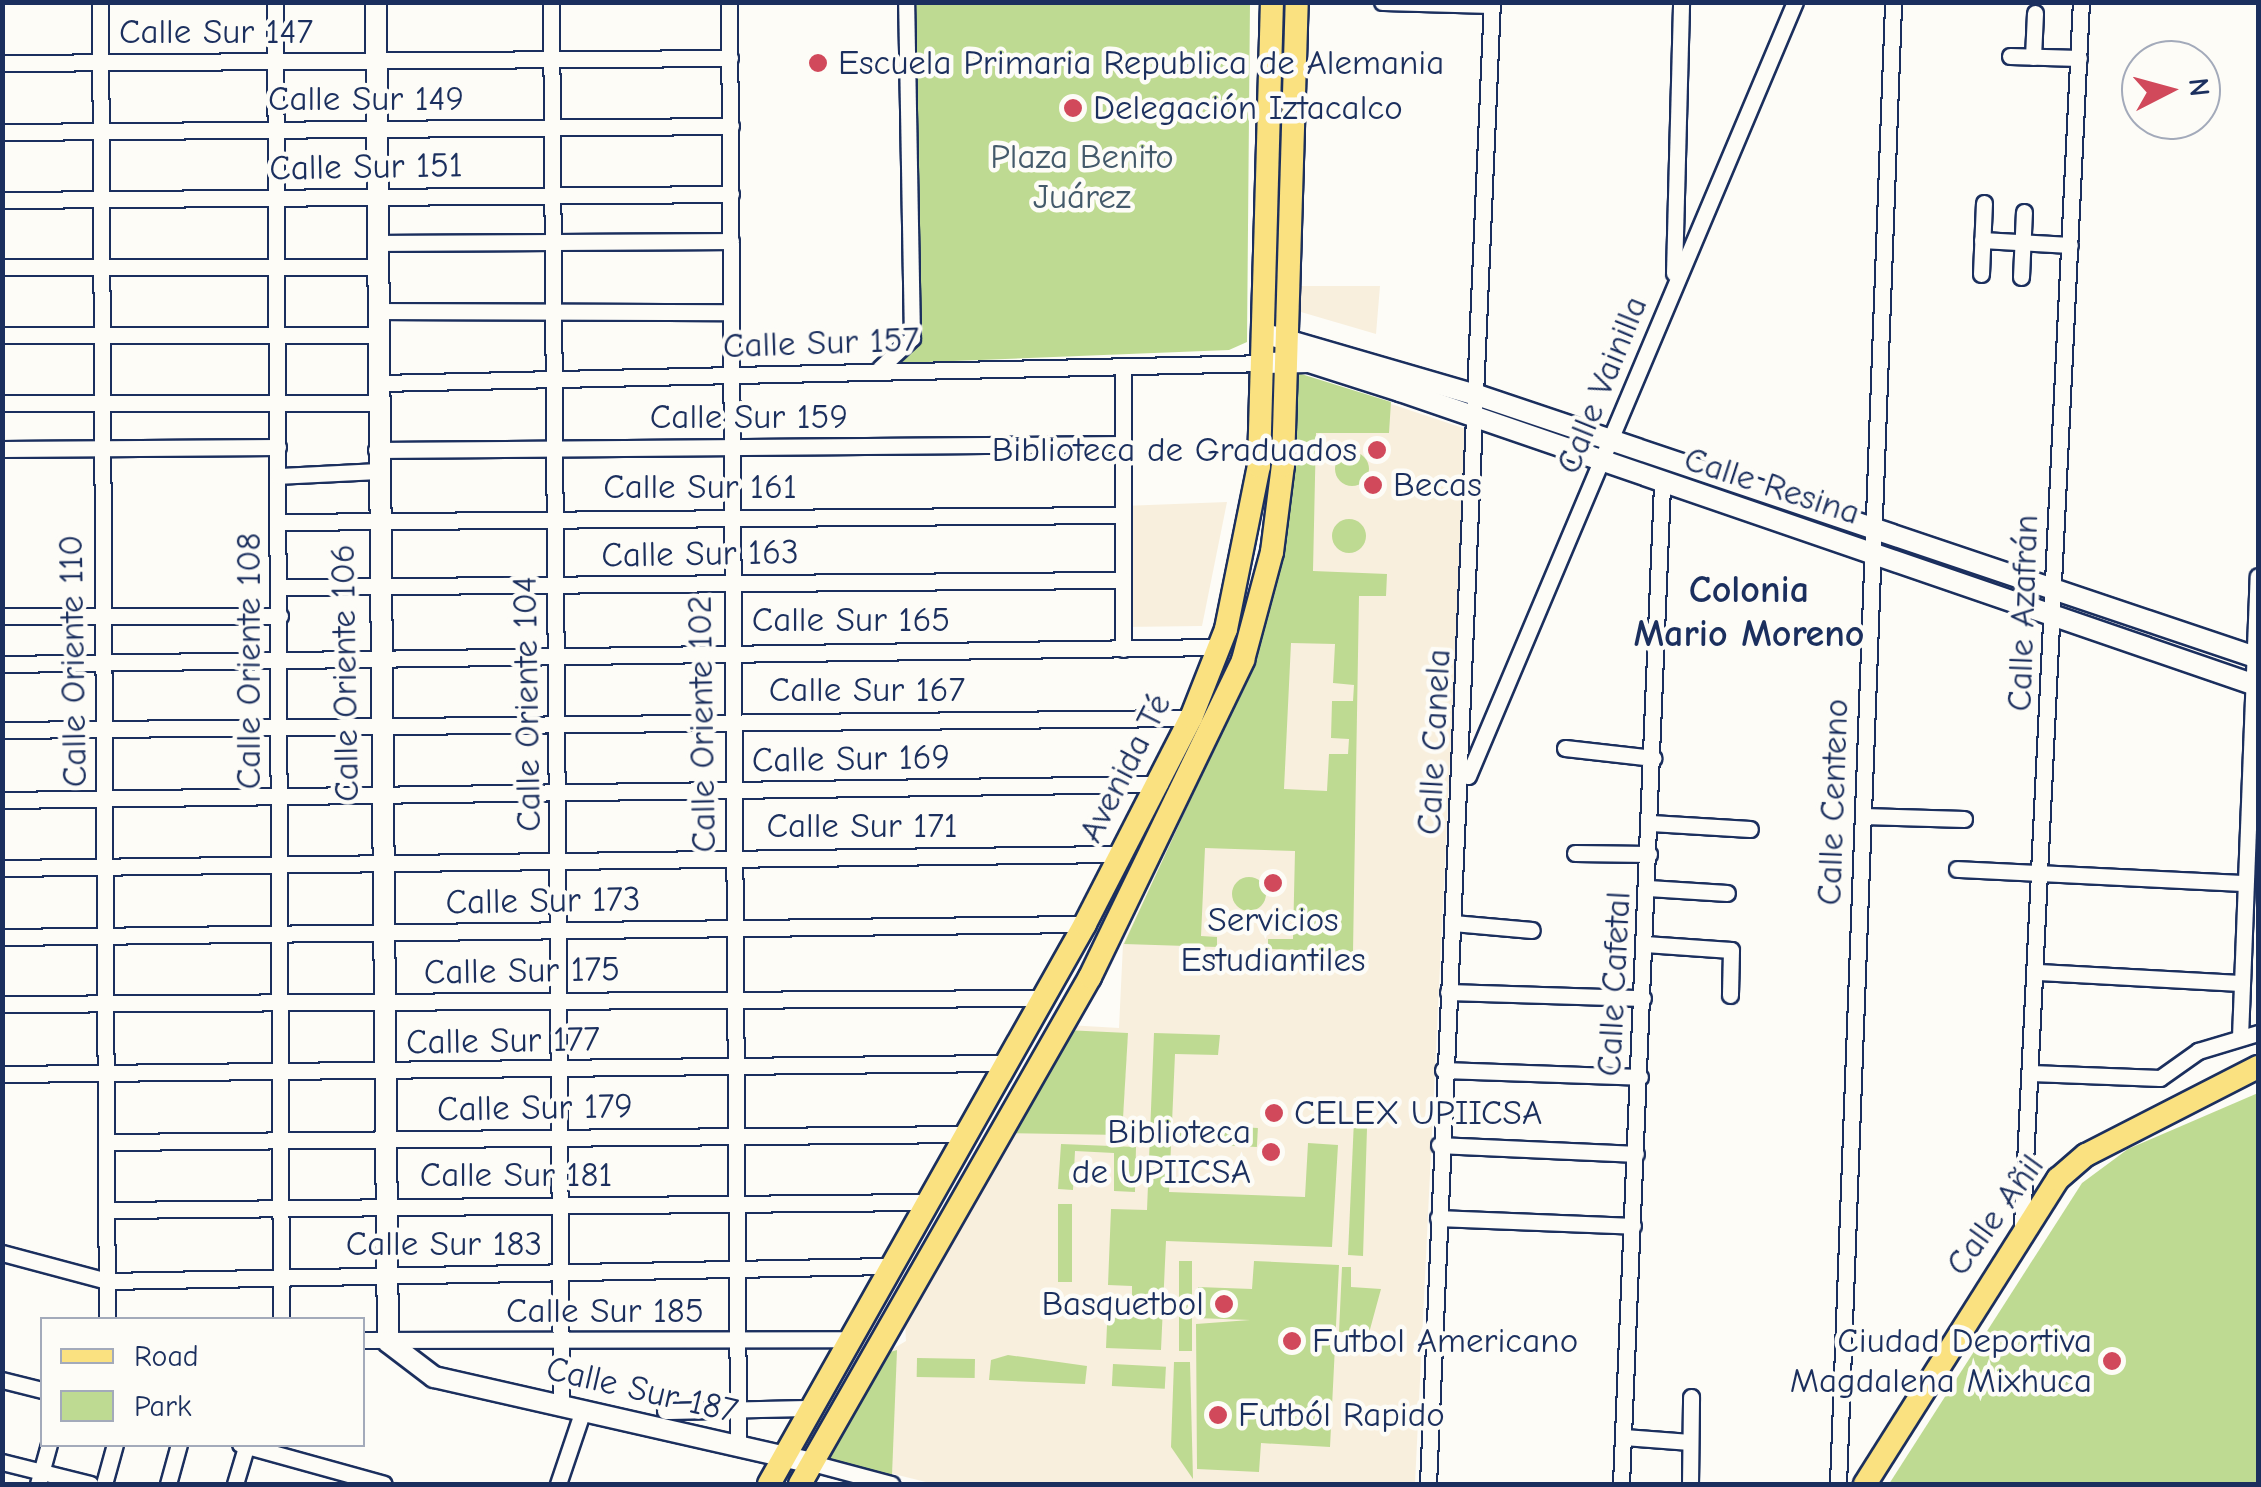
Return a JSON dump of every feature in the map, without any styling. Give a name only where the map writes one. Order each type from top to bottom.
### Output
[{"type":"main road","name":"Avenida Té","points":[[1272,2],[1277,336]]},
{"type":"main road","name":"Avenida Té","points":[[800,1484],[1090,977],[1220,722],[1272,552],[1277,336],[1297,2]]},
{"type":"main road","name":"Avenida Té","points":[[769,1484],[1085,924],[1191,718],[1220,647],[1247,550],[1276,362]]},
{"type":"main road","name":"Calle Añil","points":[[1865,1484],[2022,1225],[2086,1155],[2258,1068]]},
{"type":"street","name":"Calle Oriente 110","points":[[100,2],[107,1317]]},
{"type":"street","name":"Calle Oriente 108","points":[[275,2],[283,1004],[281,1317]]},
{"type":"street","name":"Calle Oriente 106","points":[[376,2],[382,1274],[388,1342]]},
{"type":"street","name":"Calle Oriente 104","points":[[550,2],[561,1406]]},
{"type":"street","name":"Calle Oriente 102","points":[[729,2],[738,1445]]},
{"type":"street","points":[[877,369],[912,338],[906,2]]},
{"type":"street","points":[[1382,2],[1492,4]]},
{"type":"street","points":[[1674,286],[1682,2]]},
{"type":"street","name":"Calle Vainilla","points":[[1462,789],[1604,465],[1674,286],[1795,2]]},
{"type":"street","name":"Calle Centeno","points":[[1838,1484],[1893,2]]},
{"type":"street","name":"Calle Azafrán","points":[[2022,1225],[2042,874],[2081,2]]},
{"type":"street","name":"Calle Canela","points":[[1428,1484],[1439,1145],[1462,789],[1480,396],[1492,4]]},
{"type":"street","points":[[2033,57],[2035,13]]},
{"type":"street","points":[[2010,56],[2078,58]]},
{"type":"street","name":"Calle Sur 147","points":[[2,63],[730,58]]},
{"type":"street","name":"Calle Sur 149","points":[[2,132],[730,126]]},
{"type":"street","name":"Calle Sur 151","points":[[2,200],[731,194]]},
{"type":"street","points":[[1981,274],[1984,203]]},
{"type":"street","points":[[2021,277],[2024,212]]},
{"type":"street","points":[[378,243],[731,240]]},
{"type":"street","points":[[1982,240],[2070,245]]},
{"type":"street","points":[[2,267],[378,267]]},
{"type":"street","points":[[378,311],[730,312]]},
{"type":"street","points":[[2,334],[380,334]]},
{"type":"street","name":"Calle Resina","points":[[1277,336],[1480,396],[1612,444],[2256,657]]},
{"type":"street","name":"Calle Sur 157","points":[[2,404],[277,404],[554,380],[877,369],[1123,369],[1276,362]]},
{"type":"street","name":"Calle Resina","points":[[1276,362],[1478,419],[1662,486],[2052,612],[2256,685]]},
{"type":"street","points":[[1123,369],[1123,649]]},
{"type":"street","name":"Calle Sur 159","points":[[278,476],[376,460],[554,449],[1123,444]]},
{"type":"street","points":[[2,448],[278,447]]},
{"type":"street","name":"Calle Cafetal","points":[[1621,1484],[1654,758],[1662,486]]},
{"type":"street","name":"Calle Sur 161","points":[[278,522],[376,518],[1122,515]]},
{"type":"street","points":[[2240,1037],[2258,576]]},
{"type":"street","name":"Calle Sur 163","points":[[279,586],[1122,580]]},
{"type":"street","points":[[2,616],[280,616]]},
{"type":"street","name":"Calle Sur 165","points":[[2,664],[731,650],[1220,647]]},
{"type":"street","name":"Calle Sur 167","points":[[2,730],[1191,718]]},
{"type":"street","points":[[1564,748],[1654,758]]},
{"type":"street","name":"Calle Sur 169","points":[[2,800],[105,802],[380,794],[1160,784]]},
{"type":"street","points":[[1863,816],[1964,819]]},
{"type":"street","points":[[1651,823],[1750,828]]},
{"type":"street","points":[[1575,853],[1649,854]]},
{"type":"street","name":"Calle Sur 171","points":[[2,868],[281,866],[559,858],[1122,854]]},
{"type":"street","points":[[1956,869],[2244,882]]},
{"type":"street","points":[[1648,888],[1726,893]]},
{"type":"street","points":[[1453,922],[1532,930]]},
{"type":"street","name":"Calle Sur 173","points":[[2,937],[1085,924]]},
{"type":"street","points":[[1645,944],[1731,950],[1730,996]]},
{"type":"street","points":[[2037,972],[2242,983]]},
{"type":"street","points":[[1448,992],[1642,998]]},
{"type":"street","name":"Calle Sur 175","points":[[2,1004],[1043,998]]},
{"type":"street","points":[[2031,1073],[2160,1078],[2240,1037],[2258,1033]]},
{"type":"street","name":"Calle Sur 177","points":[[2,1074],[734,1070],[1005,1063]]},
{"type":"street","points":[[1443,1070],[1640,1076]]},
{"type":"street","name":"Calle Sur 179","points":[[106,1142],[965,1134]]},
{"type":"street","points":[[1439,1145],[1636,1154]]},
{"type":"street","name":"Calle Sur 181","points":[[106,1210],[926,1202]]},
{"type":"street","points":[[1438,1218],[1633,1226]]},
{"type":"street","name":"Calle Sur 183","points":[[2,1252],[107,1281],[382,1274],[738,1272],[889,1266]]},
{"type":"street","name":"Calle Sur 185","points":[[365,1340],[848,1339]]},
{"type":"street","name":"Calle Sur 187","points":[[388,1342],[434,1377],[785,1456],[891,1484]]},
{"type":"street","points":[[2,1380],[40,1390]]},
{"type":"street","points":[[1690,1484],[1691,1396]]},
{"type":"street","name":"Calle Sur 187","points":[[666,1411],[810,1408]]},
{"type":"street","points":[[558,1484],[583,1410]]},
{"type":"street","points":[[1624,1438],[1690,1442]]},
{"type":"street","points":[[39,1478],[48,1447]]},
{"type":"street","points":[[104,1484],[114,1447]]},
{"type":"street","points":[[168,1484],[178,1447]]},
{"type":"street","points":[[234,1484],[243,1447]]},
{"type":"street","points":[[250,1447],[339,1479],[384,1484]]},
{"type":"street","points":[[2,1462],[39,1478],[90,1484]]},
{"type":"shaded area","points":[[1301,286],[1380,286],[1376,334],[1301,312]]},
{"type":"shaded area","points":[[1298,373],[1466,429],[1415,1484],[934,1484],[829,1458],[884,1354],[906,1341],[905,1322],[1068,1025],[1119,1028],[1123,944],[1249,673],[1293,469]]},
{"type":"shaded area","points":[[1227,502],[1202,626],[1124,627],[1123,506]]},
{"type":"green space","name":"Plaza Benito Juárez","points":[[913,3],[1250,3],[1247,342],[1229,350],[902,363],[917,337]]},
{"type":"green space","points":[[1298,373],[1391,402],[1389,433],[1316,433],[1313,571],[1387,574],[1386,596],[1359,596],[1353,952],[1268,949],[1268,939],[1293,939],[1295,851],[1205,848],[1201,936],[1217,937],[1217,947],[1124,944],[1249,673],[1293,469]],"holes":[[[1291,643],[1335,644],[1333,683],[1354,685],[1353,701],[1332,701],[1331,738],[1349,739],[1348,754],[1329,754],[1327,791],[1284,789]]]},
{"type":"green space","points":[[1352,452],[1364,457],[1369,469],[1364,481],[1352,486],[1340,481],[1335,469],[1340,457]]},
{"type":"green space","points":[[1349,519],[1361,524],[1366,536],[1361,548],[1349,553],[1337,548],[1332,536],[1337,524]]},
{"type":"green space","points":[[1249,877],[1261,882],[1266,894],[1261,906],[1249,911],[1237,906],[1232,894],[1237,882]]},
{"type":"green space","points":[[1065,1030],[1128,1033],[1122,1135],[1008,1133]]},
{"type":"green space","points":[[1154,1033],[1220,1035],[1218,1055],[1175,1054],[1169,1192],[1305,1197],[1308,1143],[1338,1145],[1332,1247],[1166,1241],[1161,1350],[1106,1348],[1108,1302],[1132,1302],[1132,1286],[1108,1285],[1111,1209],[1147,1210]]},
{"type":"green space","name":"Ciudad Deportiva Magdalena Mixhuca","points":[[2258,1093],[2258,1484],[1889,1484],[2082,1183],[2128,1149]]},
{"type":"green space","points":[[1355,1097],[1368,1097],[1363,1256],[1348,1255]]},
{"type":"green space","points":[[1180,1124],[1258,1128],[1257,1147],[1179,1143]]},
{"type":"green space","points":[[1061,1144],[1136,1147],[1135,1192],[1114,1191],[1114,1153],[1075,1151],[1073,1190],[1058,1189]]},
{"type":"green space","points":[[1058,1204],[1072,1204],[1072,1282],[1058,1282]]},
{"type":"green space","points":[[1179,1261],[1192,1261],[1192,1351],[1179,1351]]},
{"type":"green space","name":"Futbol Americano","points":[[1254,1261],[1339,1265],[1330,1447],[1261,1443],[1259,1472],[1197,1469],[1196,1324],[1250,1320],[1196,1318],[1198,1287],[1252,1289]]},
{"type":"green space","points":[[1342,1267],[1351,1267],[1351,1287],[1381,1289],[1369,1333],[1339,1332]]},
{"type":"green space","points":[[897,1350],[892,1475],[829,1458],[884,1354]]},
{"type":"green space","points":[[1008,1355],[1087,1366],[1085,1384],[989,1380],[991,1360]]},
{"type":"green space","points":[[917,1358],[975,1359],[975,1378],[917,1377]]},
{"type":"green space","points":[[1174,1362],[1190,1362],[1193,1479],[1171,1447]]},
{"type":"green space","points":[[1113,1364],[1166,1367],[1165,1389],[1112,1386]]},
{"type":"place","name":"Escuela Primaria Republica de Alemania","points":[[818,63]]},
{"type":"place","name":"Delegación Iztacalco","points":[[1073,108]]},
{"type":"place","name":"Biblioteca de Graduados","points":[[1377,450]]},
{"type":"place","name":"Becas","points":[[1373,485]]},
{"type":"place","name":"Servicios Estudiantiles","points":[[1273,883]]},
{"type":"place","name":"CELEX UPIICSA","points":[[1274,1113]]},
{"type":"place","name":"Biblioteca de UPIICSA","points":[[1271,1152]]},
{"type":"place","name":"Basquetbol","points":[[1224,1304]]},
{"type":"place","name":"Futbol Americano","points":[[1292,1341]]},
{"type":"place","name":"Ciudad Deportiva Magdalena Mixhuca","points":[[2112,1361]]},
{"type":"place","name":"Futból Rapido","points":[[1218,1415]]},
{"type":"district","name":"Colonia Mario Moreno","points":[[1749,613]]}]
